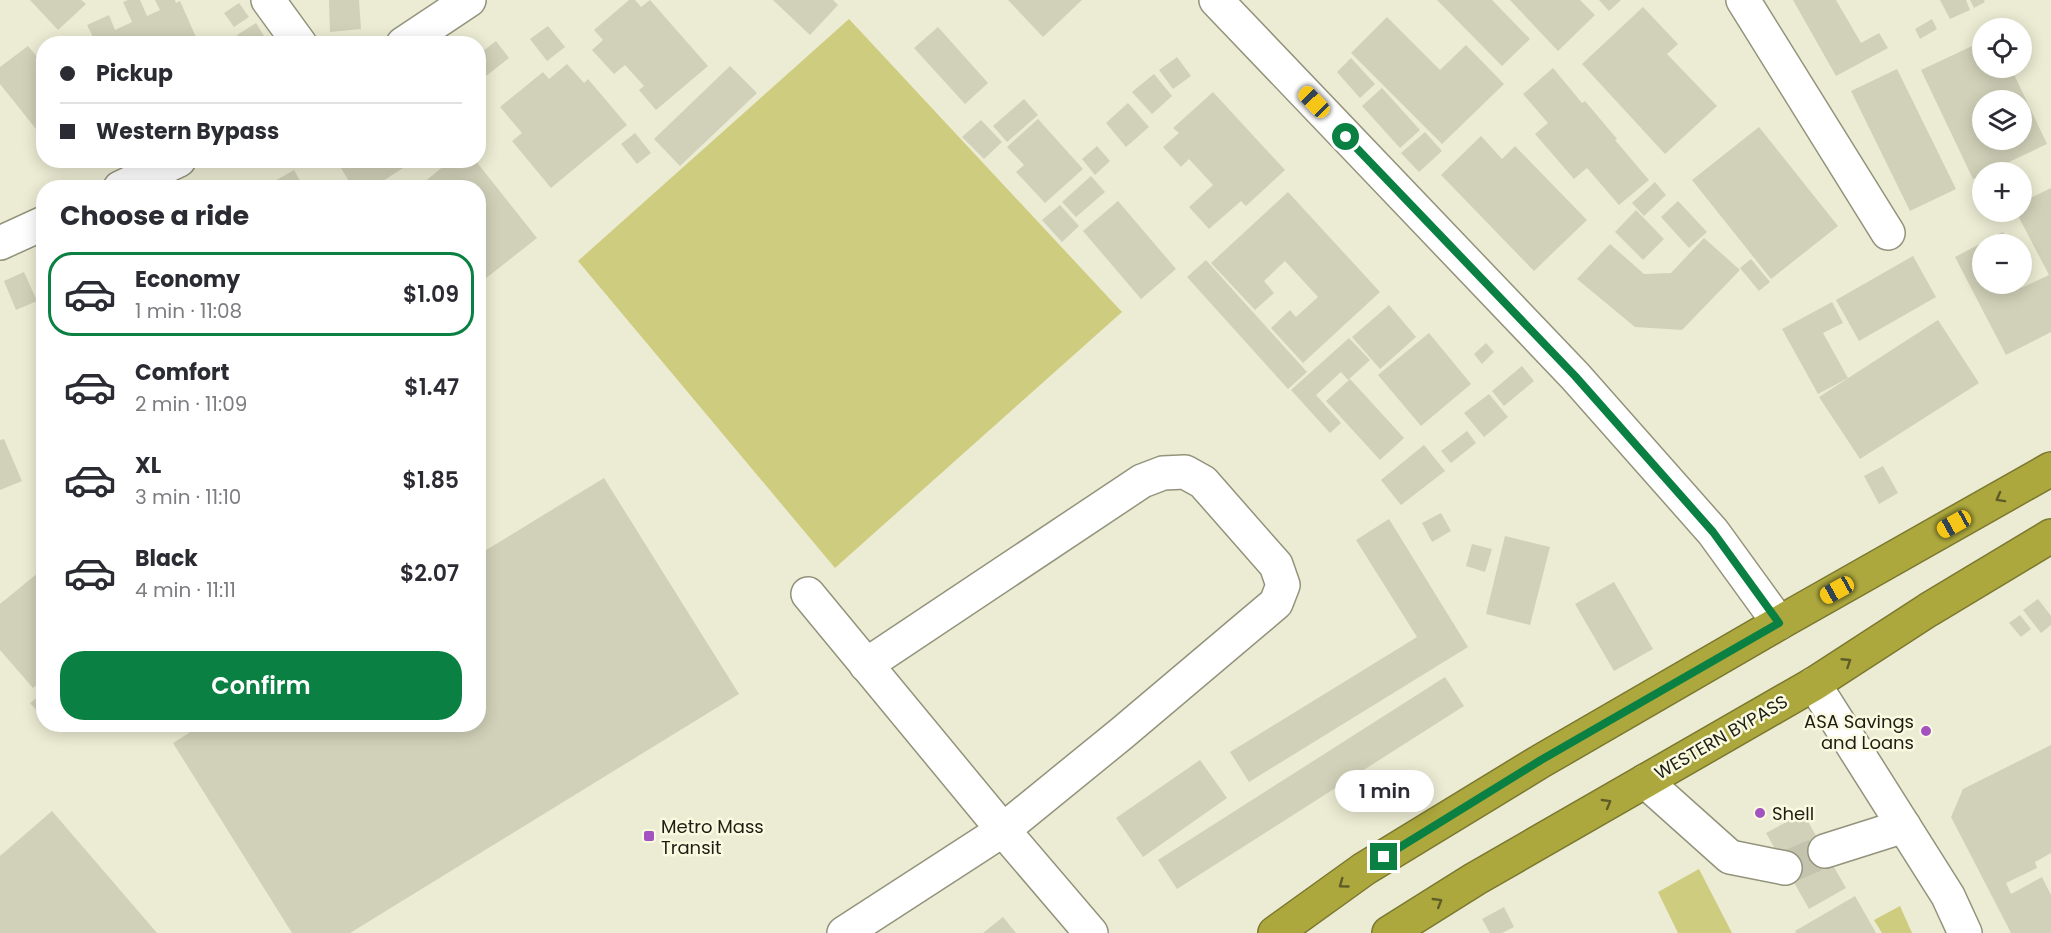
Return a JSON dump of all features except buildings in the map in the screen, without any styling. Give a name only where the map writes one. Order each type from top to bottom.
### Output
[{"type":"highway","points":[[1275,933],[1384,857],[1541,760],[2051,469]]},
{"type":"highway","name":"WESTERN BYPASS","points":[[1389,933],[1475,879],[1814,684],[1928,609],[2051,536]]},
{"type":"street","points":[[268,0],[294,36]]},
{"type":"street","points":[[415,36],[469,0]]},
{"type":"street","points":[[1216,0],[1575,376],[1713,532],[1779,623]]},
{"type":"street","points":[[1743,0],[1888,233]]},
{"type":"street","points":[[137,180],[162,168]]},
{"type":"street","points":[[0,243],[36,227]]},
{"type":"street","points":[[844,933],[1003,831],[1276,603],[1283,585],[1276,565],[1203,482],[1185,472],[1162,473],[1142,481],[866,665]]},
{"type":"street","points":[[808,594],[1090,933]]},
{"type":"street","points":[[1814,684],[1948,896],[1965,933]]},
{"type":"street","points":[[1645,781],[1730,857],[1785,867]]},
{"type":"street","points":[[1825,851],[1904,826]]},
{"type":"shaded area","points":[[849,19],[1122,312],[835,568],[578,261]]},
{"type":"shaded area","points":[[1699,869],[1732,933],[1678,933],[1658,892]]},
{"type":"shaded area","points":[[1900,906],[1912,933],[1882,933],[1874,920]]},
{"type":"tunnel","points":[[1785,868],[1825,851]]},
{"type":"place","name":"ASA Savings and Loans","points":[[1926,731]]},
{"type":"place","name":"Shell","points":[[1760,813]]},
{"type":"place","name":"Metro Mass Transit","points":[[649,836]]},
{"type":"route","points":[[1346,137],[1575,376],[1713,532],[1779,623],[1541,760],[1384,857]]}]
